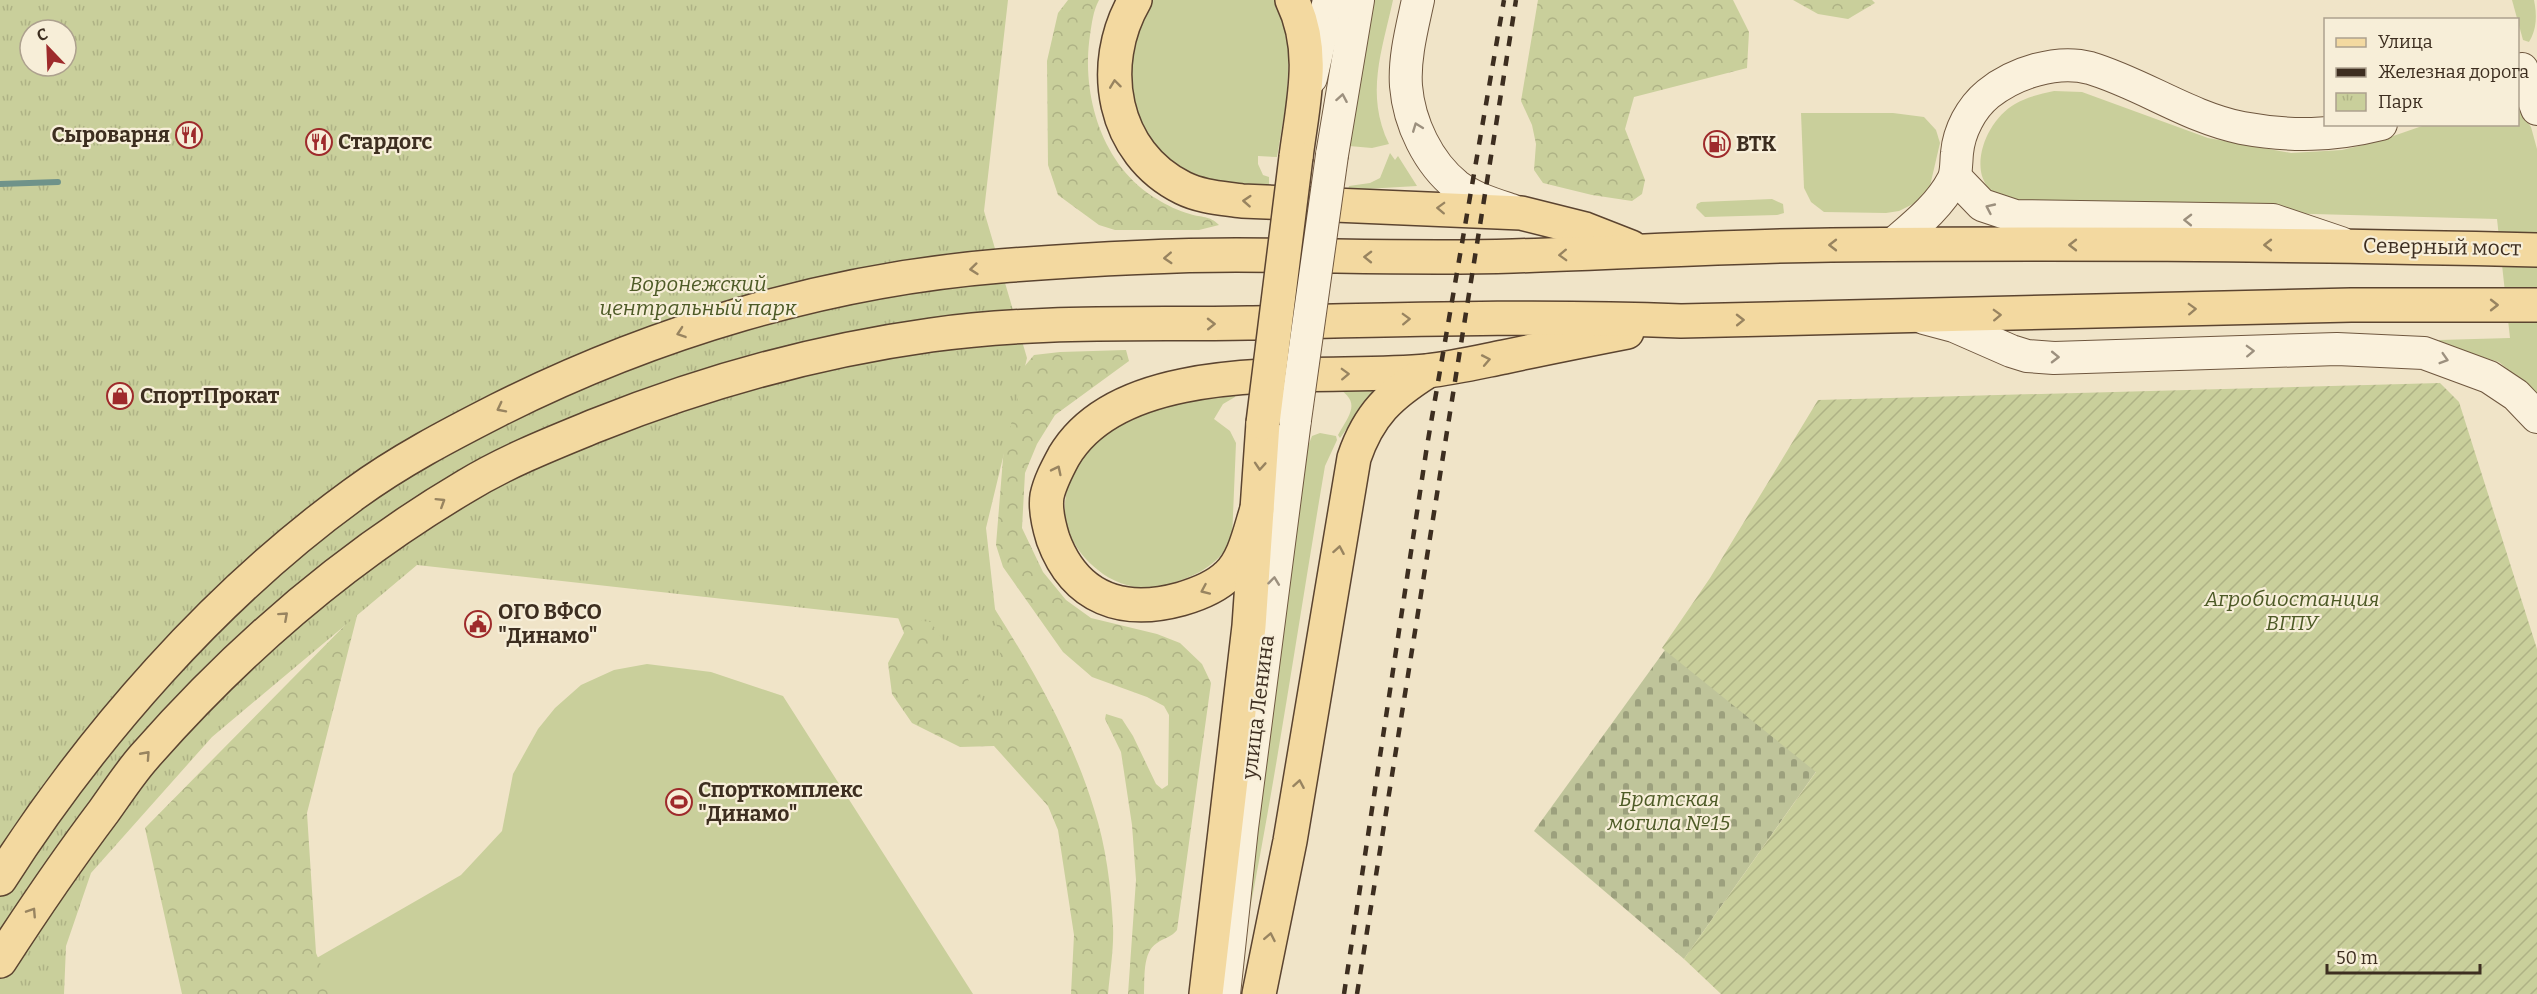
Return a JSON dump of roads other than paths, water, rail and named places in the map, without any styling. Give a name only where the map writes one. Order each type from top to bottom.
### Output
[{"type":"main road","points":[[1135,0],[1118,42],[1113,72],[1117,98],[1126,129],[1142,154],[1166,178],[1184,188],[1214,197],[1242,201],[1441,207],[1521,213]]},
{"type":"main road","points":[[1279,422],[1296,157],[1308,58],[1305,34],[1292,0]]},
{"type":"main road","points":[[1300,123],[1329,0]]},
{"type":"main road","points":[[1279,422],[1332,155],[1358,0]]},
{"type":"main road","points":[[1418,0],[1407,55],[1406,86],[1411,112],[1436,166],[1458,187],[1484,201],[1585,229],[1642,253]]},
{"type":"main road","points":[[1892,245],[1942,198],[1955,177],[1957,150],[1965,124],[1973,109],[2005,83],[2030,72],[2058,65],[2089,68],[2191,113],[2242,128],[2304,135],[2344,133],[2373,126]]},
{"type":"main road","points":[[2526,68],[2537,109]]},
{"type":"main road","points":[[1955,177],[1982,205],[2015,216],[2272,220],[2348,245]]},
{"type":"main road","name":"Северный мост","points":[[0,879],[102,736],[200,628],[276,557],[356,492],[444,438],[536,391],[622,353],[713,322],[821,295],[922,275],[998,266],[1227,255],[1443,257],[1642,253],[1823,245],[2348,245],[2537,249]]},
{"type":"main road","points":[[0,961],[51,882],[141,760],[234,661],[304,598],[389,534],[470,483],[559,440],[645,406],[731,378],[831,353],[946,334],[1051,325],[1443,319],[1605,318],[1681,321],[2351,305],[2537,305]]},
{"type":"main road","points":[[1920,317],[1954,326],[2011,351],[2028,356],[2054,358],[2337,349],[2424,352],[2489,377],[2516,395],[2537,417]]},
{"type":"main road","points":[[1257,508],[1238,560],[1230,573],[1218,584],[1189,597],[1156,606],[1132,606],[1106,598],[1088,589],[1071,572],[1058,553],[1049,527],[1047,497],[1055,472],[1070,447],[1092,424],[1122,405],[1186,384],[1244,377],[1428,371],[1681,321]]},
{"type":"main road","points":[[1259,994],[1290,841],[1354,458],[1363,433],[1378,410],[1402,388],[1428,371]]},
{"type":"main road","name":"улица Ленина","points":[[1206,994],[1250,616],[1257,508],[1279,422]]},
{"type":"main road","name":"улица Ленина","points":[[1224,994],[1242,828],[1279,422]]},
{"type":"waterway","points":[[0,184],[58,182]]},
{"type":"railway","points":[[1344,994],[1427,446],[1504,0]]},
{"type":"railway","points":[[1357,994],[1516,0]]},
{"type":"place","name":"Сыроварня","points":[[189,135]]},
{"type":"place","name":"Стардогс","points":[[319,142]]},
{"type":"place","name":"ВТК","points":[[1717,144]]},
{"type":"place","name":"СпортПрокат","points":[[120,396]]},
{"type":"place","name":"ОГО ВФСО \"Динамо\"","points":[[478,624]]},
{"type":"place","name":"Спорткомплекс \"Динамо\"","points":[[679,802]]},
{"type":"park label","name":"Воронежский центральный парк","points":[[698,296]]},
{"type":"park label","name":"Агробиостанция ВГПУ","points":[[2292,611]]},
{"type":"park label","name":"Братская могила №15","points":[[1669,811]]}]
